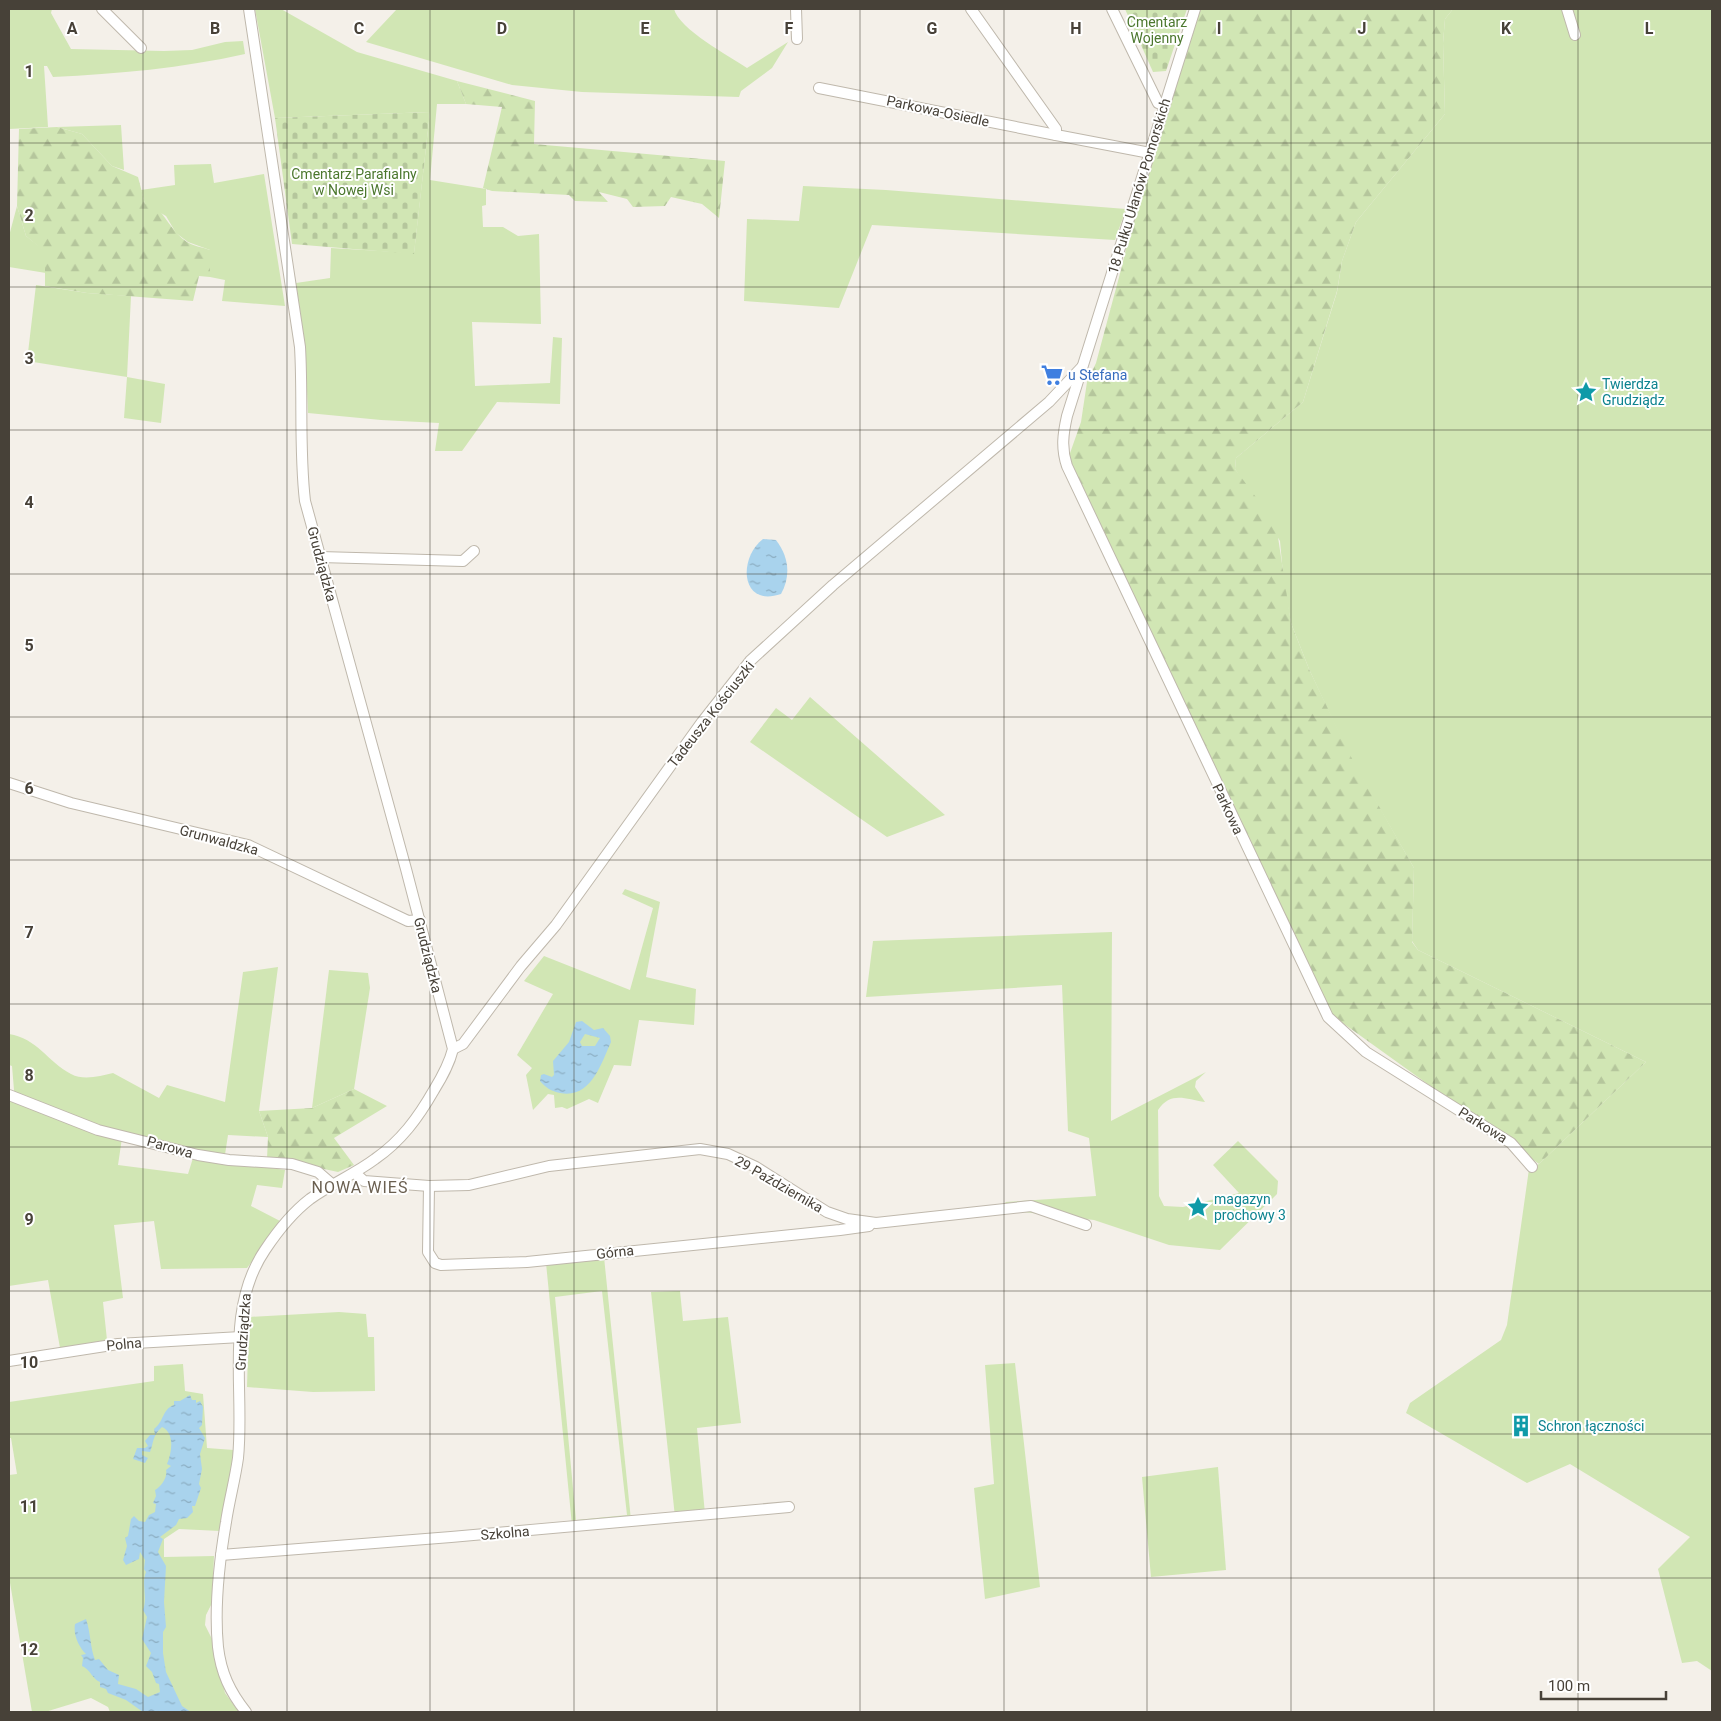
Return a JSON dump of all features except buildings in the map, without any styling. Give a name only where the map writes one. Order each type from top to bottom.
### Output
[{"type":"street","points":[[102,9],[141,48]]},
{"type":"street","name":"Grudziądzka","points":[[246,1712],[227,1684],[221,1665],[216,1614],[221,1555],[238,1458],[240,1338],[244,1292],[257,1262],[285,1224],[309,1200],[355,1172],[395,1143],[419,1116],[449,1063],[453,1049],[420,920],[304,493],[301,455],[302,390],[300,347],[249,9]]},
{"type":"street","points":[[796,9],[797,39]]},
{"type":"street","points":[[971,9],[1056,129],[1056,135]]},
{"type":"street","points":[[1112,9],[1158,103],[1164,105]]},
{"type":"street","name":"18 Pułku Ułanów Pomorskich","points":[[1084,363],[1195,9]]},
{"type":"street","points":[[1567,9],[1575,35]]},
{"type":"street","name":"Parkowa-Osiedle","points":[[819,88],[1150,153]]},
{"type":"street","name":"Tadeusza Kościuszki","points":[[453,1049],[463,1044],[521,966],[556,925],[702,722],[750,661],[833,585],[1049,402],[1084,363]]},
{"type":"street","name":"Parkowa","points":[[1084,363],[1063,435],[1063,452],[1067,466],[1328,1017],[1366,1052],[1511,1143],[1532,1167]]},
{"type":"street","points":[[320,557],[463,561],[474,551]]},
{"type":"street","name":"Grunwaldzka","points":[[9,784],[72,803],[248,846],[408,922],[420,920]]},
{"type":"street","name":"Parowa","points":[[9,1095],[98,1130],[198,1155],[229,1160],[292,1164],[318,1172],[333,1185]]},
{"type":"street","name":"29 Października","points":[[355,1172],[364,1181],[429,1186],[470,1186],[550,1166],[700,1148],[728,1154],[756,1167],[827,1212],[847,1219],[872,1222],[1031,1206],[1086,1225]]},
{"type":"street","name":"Górna","points":[[429,1186],[428,1252],[435,1263],[441,1265],[527,1262],[869,1226],[872,1222]]},
{"type":"street","name":"Polna","points":[[9,1361],[118,1344],[240,1338]]},
{"type":"street","name":"Szkolna","points":[[221,1555],[470,1536],[789,1507]]},
{"type":"green space","points":[[9,9],[52,9],[51,13],[71,49],[192,50],[225,42],[243,41],[245,54],[174,67],[77,76],[53,77],[47,66],[44,66],[48,127],[9,129]]},
{"type":"green space","points":[[255,9],[281,9],[357,52],[457,81],[466,104],[437,104],[430,180],[486,189],[486,205],[482,206],[483,227],[503,227],[518,236],[539,234],[541,324],[472,322],[475,386],[550,383],[553,337],[562,338],[560,404],[497,402],[462,451],[435,451],[439,423],[308,413],[305,346],[296,283],[330,278],[331,248],[414,253],[430,112],[275,118]]},
{"type":"green space","points":[[397,9],[674,9],[685,25],[747,68],[788,42],[772,68],[741,91],[739,97],[582,92],[512,85],[366,42]]},
{"type":"green space","name":"Cmentarz Wojenny","points":[[1125,9],[1187,9],[1166,71],[1153,72]]},
{"type":"green space","points":[[1197,9],[1453,9],[1445,19],[1443,43],[1445,114],[1356,222],[1342,261],[1337,291],[1303,402],[1236,458],[1235,469],[1276,524],[1291,623],[1309,669],[1350,755],[1414,868],[1412,942],[1418,950],[1646,1062],[1539,1164],[1333,1016],[1071,470],[1069,456],[1081,422],[1087,382],[1096,363],[1135,210]]},
{"type":"green space","points":[[1453,9],[1712,9],[1712,1671],[1697,1661],[1682,1663],[1658,1569],[1690,1537],[1570,1464],[1527,1483],[1406,1413],[1410,1403],[1501,1340],[1507,1325],[1529,1169],[1539,1164],[1646,1062],[1418,950],[1412,941],[1414,868],[1349,755],[1309,669],[1291,623],[1284,585],[1280,541],[1235,469],[1236,458],[1303,402],[1337,292],[1342,261],[1356,222],[1445,114],[1443,43],[1445,19]]},
{"type":"green space","points":[[457,81],[535,101],[534,144],[725,161],[719,218],[702,204],[671,197],[665,206],[633,207],[627,199],[599,192],[608,202],[575,201],[569,195],[492,191],[483,188],[502,107],[466,104]]},
{"type":"green space","name":"Cmentarz Parafialny w Nowej Wsi","points":[[430,112],[414,254],[292,244],[275,118]]},
{"type":"green space","points":[[121,125],[124,170],[112,166],[82,134],[57,127]]},
{"type":"green space","points":[[57,127],[82,134],[112,166],[138,177],[145,204],[153,203],[177,234],[187,242],[210,250],[210,277],[199,276],[193,301],[87,293],[45,286],[45,252],[26,236],[17,206],[19,129]]},
{"type":"green space","points":[[211,164],[214,183],[264,174],[285,306],[222,301],[225,280],[210,277],[210,250],[188,242],[176,233],[166,216],[145,204],[141,190],[175,185],[174,165]]},
{"type":"green space","points":[[803,186],[886,190],[1126,209],[1115,240],[872,225],[839,308],[744,301],[747,219],[799,221]]},
{"type":"green space","points":[[17,206],[26,236],[45,251],[46,273],[9,267],[9,236]]},
{"type":"green space","points":[[36,285],[87,293],[131,296],[127,377],[27,361]]},
{"type":"green space","points":[[127,377],[165,384],[161,423],[124,418]]},
{"type":"green space","points":[[810,697],[945,815],[887,837],[750,742],[776,708],[792,720]]},
{"type":"green space","points":[[625,889],[660,902],[646,977],[696,989],[694,1025],[639,1020],[631,1066],[614,1065],[598,1103],[589,1099],[567,1109],[562,1107],[555,1108],[554,1095],[548,1094],[533,1110],[526,1075],[532,1068],[517,1055],[553,994],[524,981],[544,956],[630,990],[653,908],[622,894]]},
{"type":"green space","points":[[1112,932],[1111,1121],[1206,1072],[1196,1081],[1195,1087],[1205,1102],[1173,1098],[1163,1104],[1158,1110],[1159,1196],[1164,1206],[1183,1207],[1239,1193],[1213,1165],[1238,1141],[1278,1181],[1277,1194],[1220,1250],[1169,1245],[1094,1220],[1013,1211],[1005,1202],[1096,1196],[1089,1138],[1068,1131],[1062,985],[866,997],[873,941]]},
{"type":"green space","points":[[278,967],[259,1111],[268,1137],[228,1135],[224,1161],[285,1170],[282,1188],[257,1185],[251,1206],[282,1222],[247,1268],[161,1269],[154,1221],[114,1225],[123,1298],[103,1302],[107,1340],[60,1348],[48,1280],[9,1286],[9,1100],[15,1102],[12,1066],[9,1065],[9,1034],[19,1036],[35,1045],[63,1069],[76,1076],[92,1077],[113,1073],[159,1098],[167,1085],[225,1102],[243,972]],"holes":[[[122,1138],[193,1158],[188,1174],[118,1165]]]},
{"type":"green space","points":[[329,970],[368,973],[370,988],[354,1089],[312,1108]]},
{"type":"green space","points":[[354,1089],[387,1106],[334,1138],[354,1165],[338,1172],[267,1159],[268,1137],[259,1111],[312,1108]]},
{"type":"green space","points":[[604,1257],[631,1520],[572,1525],[546,1263]],"holes":[[[602,1291],[627,1515],[576,1520],[555,1297]]]},
{"type":"green space","points":[[680,1291],[683,1321],[728,1317],[741,1423],[697,1428],[705,1514],[675,1517],[651,1292]]},
{"type":"green space","points":[[339,1312],[366,1314],[368,1337],[374,1337],[375,1391],[313,1392],[247,1387],[249,1317]]},
{"type":"green space","points":[[1015,1363],[1040,1587],[985,1599],[974,1488],[994,1484],[985,1365]]},
{"type":"green space","points":[[183,1364],[185,1391],[203,1394],[207,1448],[234,1450],[220,1531],[179,1529],[164,1539],[164,1557],[214,1556],[212,1603],[206,1615],[205,1625],[212,1639],[225,1693],[239,1712],[110,1712],[108,1707],[91,1698],[45,1712],[32,1712],[9,1577],[9,1475],[17,1474],[11,1438],[9,1438],[9,1402],[154,1381],[154,1366]]},
{"type":"green space","points":[[1218,1467],[1226,1570],[1151,1577],[1142,1477]]},
{"type":"water","points":[[763,539],[776,540],[784,553],[787,573],[781,594],[767,596],[757,594],[751,588],[747,579],[749,558],[755,547]]},
{"type":"water","points":[[582,1021],[594,1030],[603,1028],[610,1036],[611,1042],[599,1069],[587,1085],[580,1091],[560,1093],[544,1086],[540,1081],[541,1075],[544,1074],[552,1077],[554,1075],[553,1061],[569,1042],[576,1022]],"holes":[[[585,1034],[600,1038],[595,1046],[582,1046],[580,1042]]]},
{"type":"water","points":[[190,1395],[192,1400],[196,1400],[196,1403],[200,1401],[203,1407],[202,1425],[199,1428],[205,1438],[200,1454],[202,1469],[199,1484],[201,1488],[195,1506],[192,1506],[193,1512],[187,1518],[179,1519],[176,1525],[160,1537],[163,1539],[158,1552],[166,1566],[164,1602],[166,1627],[163,1632],[163,1653],[166,1672],[182,1706],[191,1712],[143,1712],[126,1700],[108,1693],[106,1689],[100,1687],[100,1682],[82,1666],[83,1658],[81,1655],[86,1654],[77,1640],[75,1624],[86,1619],[95,1660],[99,1659],[108,1670],[119,1675],[118,1684],[136,1689],[148,1697],[160,1692],[159,1684],[156,1683],[152,1672],[146,1666],[151,1653],[142,1639],[147,1617],[143,1610],[145,1600],[145,1560],[140,1552],[139,1559],[126,1565],[123,1560],[127,1546],[125,1538],[128,1536],[131,1519],[134,1516],[139,1521],[145,1522],[149,1515],[155,1512],[156,1504],[153,1503],[156,1496],[155,1490],[164,1481],[166,1470],[171,1466],[167,1464],[171,1449],[171,1438],[162,1427],[155,1436],[150,1452],[142,1451],[142,1455],[148,1458],[145,1463],[133,1459],[137,1448],[148,1446],[145,1441],[150,1435],[155,1435],[154,1429],[160,1423],[167,1409],[174,1405],[174,1401],[180,1401]]},
{"type":"place","name":"u Stefana","points":[[1052,375]]},
{"type":"place","name":"Twierdza Grudziądz","points":[[1586,392]]},
{"type":"place","name":"magazyn prochowy 3","points":[[1198,1207]]},
{"type":"place","name":"Schron łączności","points":[[1521,1426]]},
{"type":"district","name":"NOWA WIEŚ","points":[[360,1187]]}]
